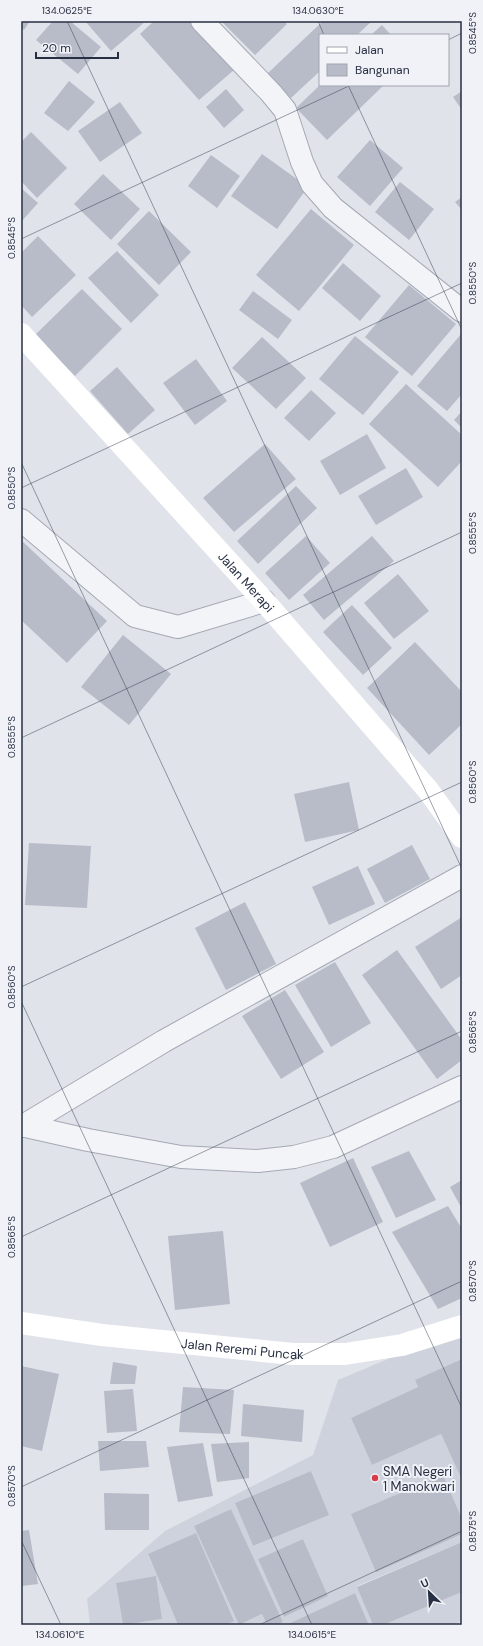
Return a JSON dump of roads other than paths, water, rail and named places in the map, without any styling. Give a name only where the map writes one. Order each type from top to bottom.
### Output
[{"type":"street","points":[[202,21],[271,93],[285,110],[302,162],[312,184],[333,208],[462,311]]},
{"type":"street","name":"Jalan Merapi","points":[[21,334],[264,601],[428,790],[462,837]]},
{"type":"street","points":[[21,520],[135,616],[178,627],[264,601]]},
{"type":"street","points":[[22,1125],[164,1041],[462,876]]},
{"type":"street","points":[[22,1125],[88,1140],[181,1157],[258,1160],[272,1159],[294,1157],[333,1147],[462,1087]]},
{"type":"street","name":"Jalan Reremi Puncak","points":[[21,1323],[102,1335],[293,1354],[345,1354],[402,1345],[462,1326]]},
{"type":"place","name":"SMA Negeri 1 Manokwari","points":[[375,1478]]}]
